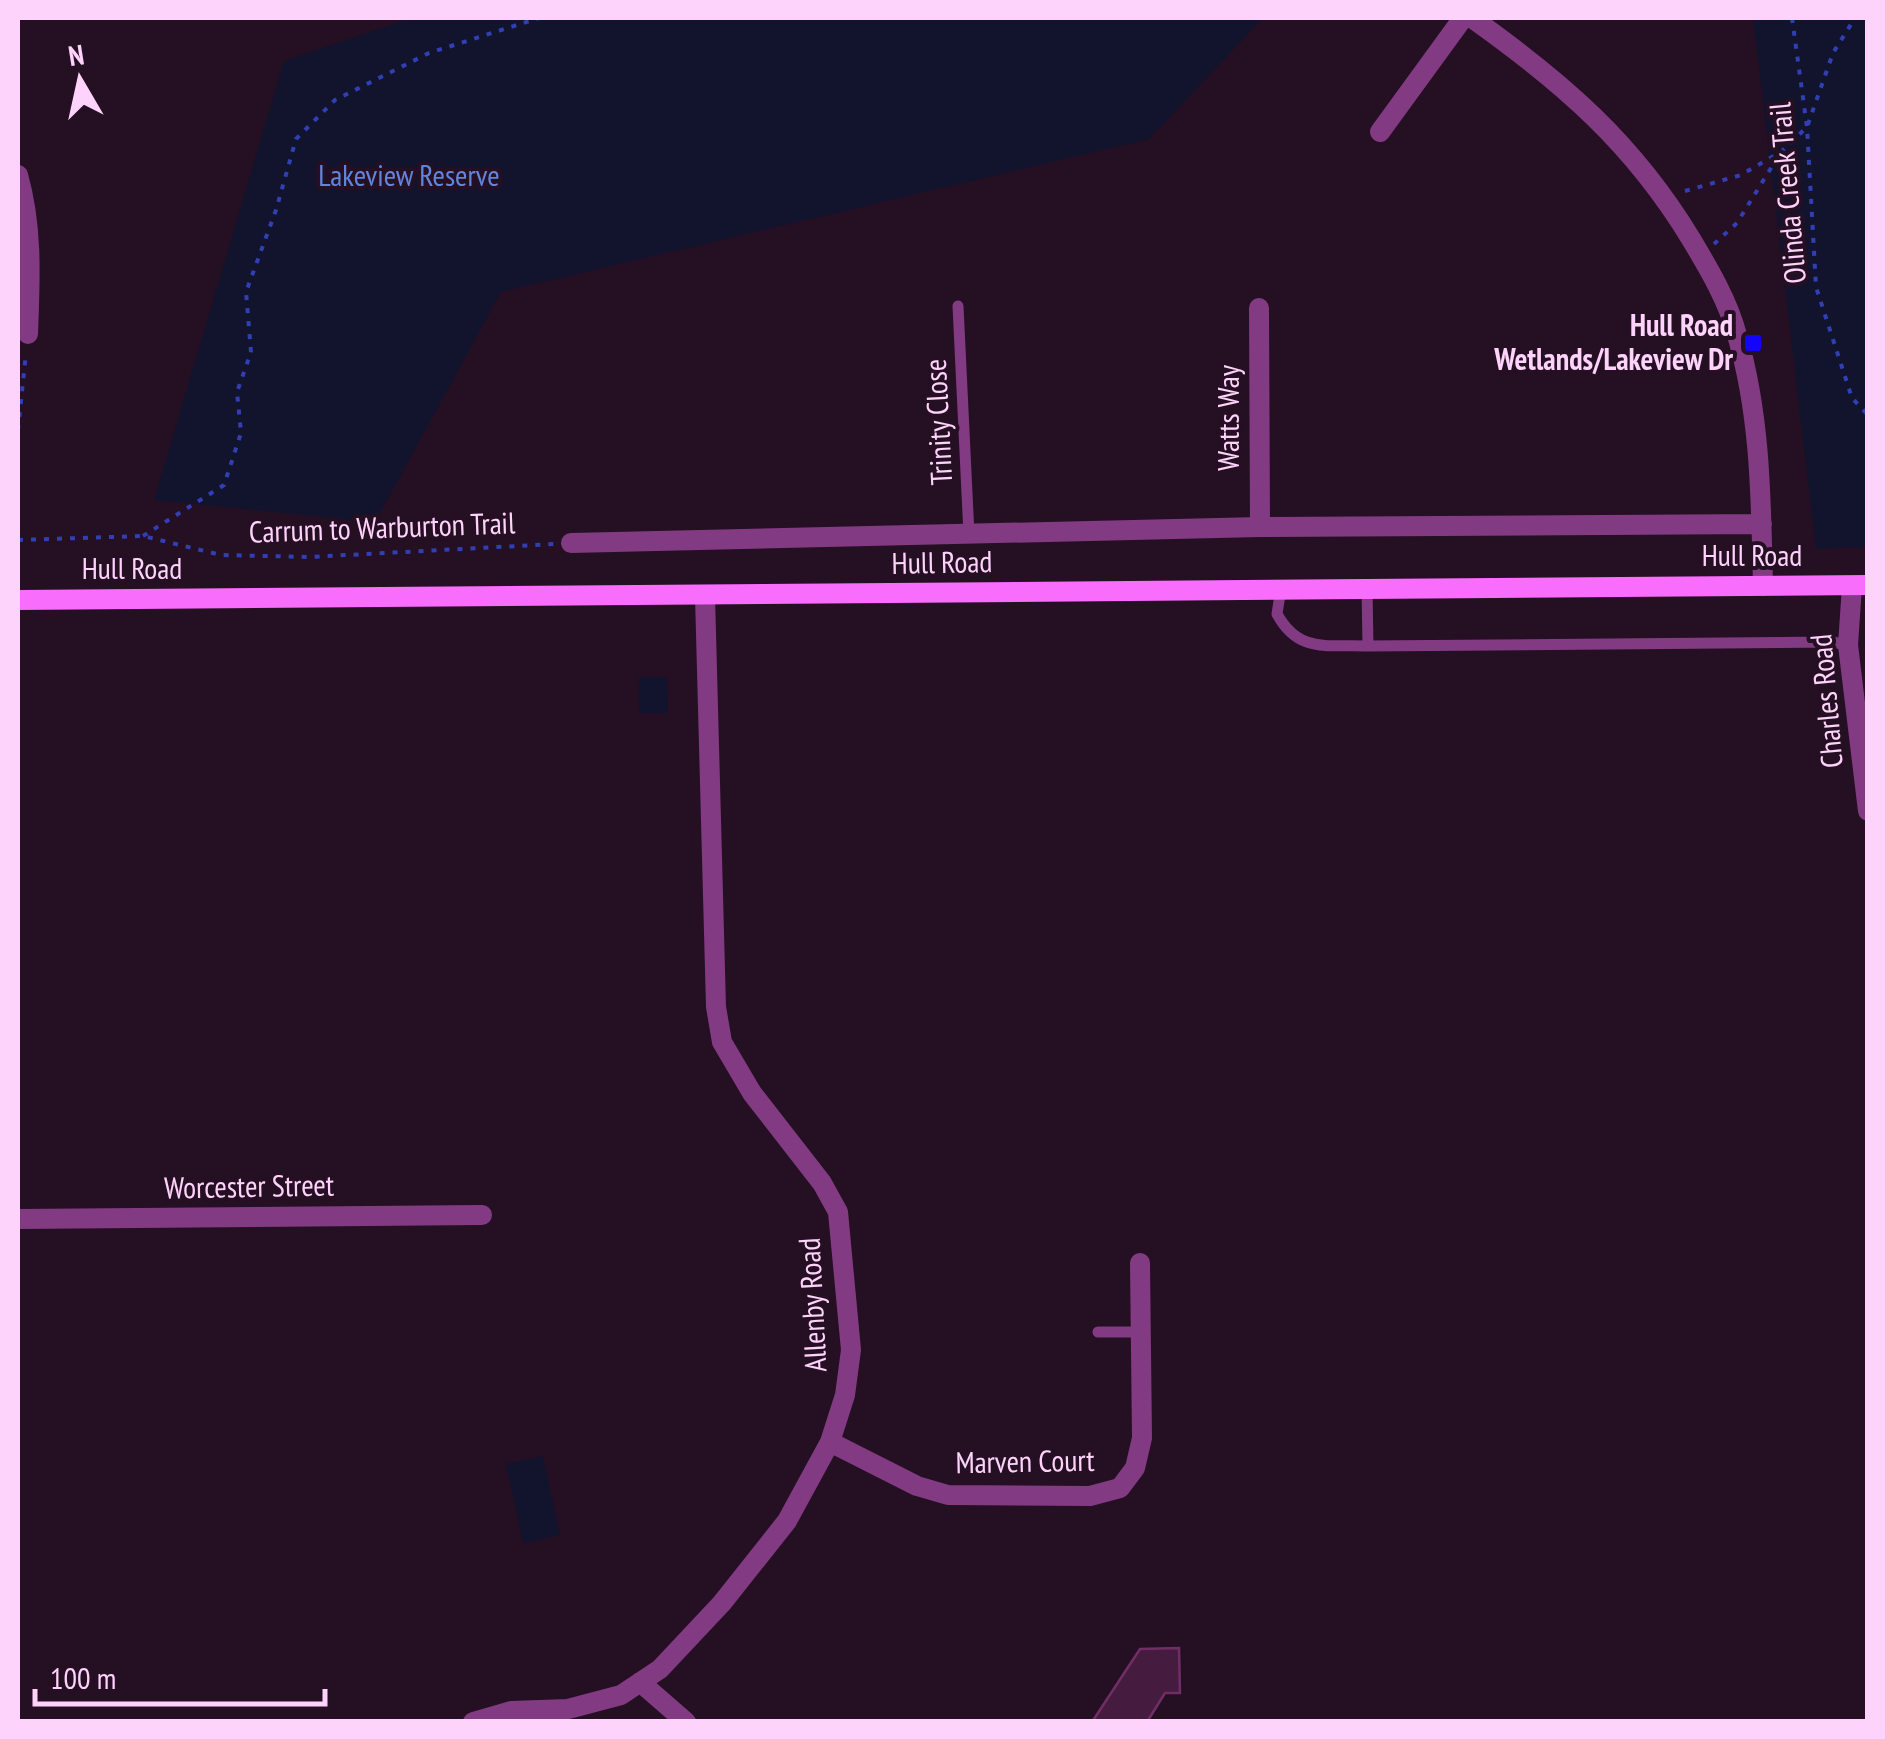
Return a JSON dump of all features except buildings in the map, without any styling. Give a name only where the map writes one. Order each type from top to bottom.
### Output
[{"type":"main road","name":"Hull Road","points":[[18,600],[1860,585]]},
{"type":"street","points":[[1380,132],[1463,18]]},
{"type":"street","points":[[1472,18],[1574,95],[1623,143],[1666,197],[1714,278],[1737,332],[1758,446],[1763,586]]},
{"type":"street","points":[[18,176],[26,206],[30,258],[28,334]]},
{"type":"street","name":"Watts Way","points":[[1259,308],[1260,527]]},
{"type":"street","name":"Hull Road","points":[[571,544],[1260,527],[1762,524]]},
{"type":"street","name":"Charles Road","points":[[1860,585],[1848,645],[1868,810]]},
{"type":"street","name":"Allenby Road","points":[[473,1722],[511,1711],[568,1708],[621,1695],[660,1669],[733,1589],[786,1520],[830,1442],[845,1395],[851,1350],[838,1212],[822,1183],[752,1093],[722,1042],[716,1008],[705,596]]},
{"type":"street","name":"Worcester Street","points":[[18,1219],[482,1215]]},
{"type":"street","name":"Marven Court","points":[[830,1442],[917,1486],[948,1495],[1090,1496],[1120,1488],[1135,1468],[1142,1438],[1140,1262]]},
{"type":"street","points":[[640,1682],[686,1722]]},
{"type":"lane","name":"Trinity Close","points":[[958,306],[970,535]]},
{"type":"lane","points":[[1280,588],[1277,614],[1293,638],[1304,643],[1848,645]]},
{"type":"lane","points":[[1367,588],[1368,646]]},
{"type":"lane","points":[[1098,1332],[1141,1332]]},
{"type":"path","points":[[143,536],[224,484],[241,432],[238,392],[251,352],[246,292],[276,210],[296,139],[335,100],[429,53],[539,18]]},
{"type":"path","name":"Olinda Creek Trail","points":[[1792,18],[1807,126],[1816,287],[1852,398],[1868,415]]},
{"type":"path","points":[[1702,256],[1737,223],[1782,152],[1807,126],[1834,53],[1855,18]]},
{"type":"path","points":[[1666,197],[1741,175],[1782,152]]},
{"type":"path","points":[[18,430],[28,334]]},
{"type":"path","name":"Carrum to Warburton Trail","points":[[18,540],[143,536],[221,555],[308,557],[571,544]]},
{"type":"green space","name":"Lakeview Reserve","points":[[411,18],[1263,18],[1149,139],[501,292],[375,522],[154,500],[284,61]]},
{"type":"green space","points":[[1753,18],[1867,18],[1867,547],[1816,549]]},
{"type":"green space","points":[[639,677],[667,677],[668,713],[639,713]]},
{"type":"green space","points":[[543,1456],[560,1535],[523,1543],[506,1464]]},
{"type":"place","name":"Hull Road Wetlands/Lakeview Dr","points":[[1753,343]]}]
